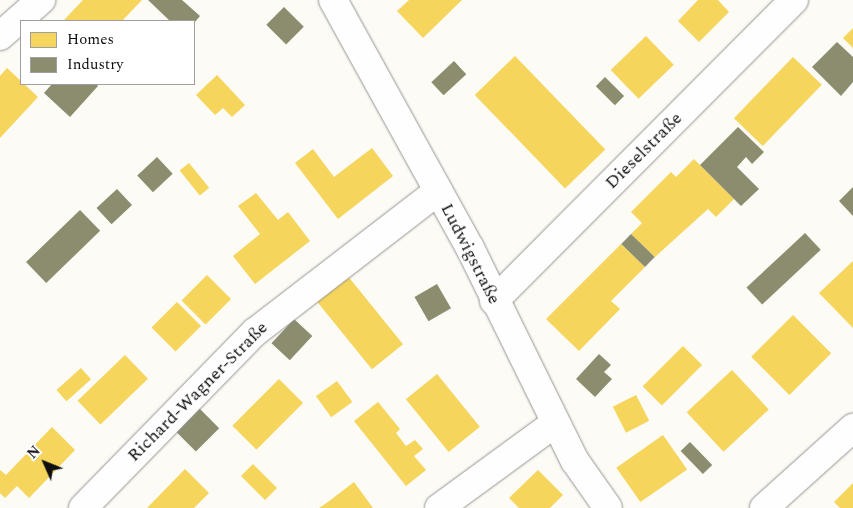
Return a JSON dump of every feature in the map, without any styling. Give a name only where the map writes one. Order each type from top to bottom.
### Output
[{"type":"street","points":[[0,36],[41,0]]},
{"type":"street","name":"Ludwigstraße","points":[[333,0],[438,191],[555,424],[608,508]]},
{"type":"street","name":"Dieselstraße","points":[[494,302],[794,0]]},
{"type":"street","name":"Richard-Wagner-Straße","points":[[83,508],[255,332],[438,191]]},
{"type":"street","points":[[439,508],[555,424]]},
{"type":"street","points":[[764,508],[853,428]]},
{"type":"building: Homes","points":[[83,0],[142,0],[123,20],[64,20]]},
{"type":"building: Homes","points":[[409,0],[462,0],[423,38],[397,11]]},
{"type":"building: Homes","points":[[698,0],[718,0],[729,12],[699,42],[678,21]]},
{"type":"building: Homes","points":[[853,28],[853,48],[843,38]]},
{"type":"building: Homes","points":[[646,36],[674,65],[639,99],[611,70]]},
{"type":"building: Homes","points":[[515,56],[605,150],[565,188],[475,95]]},
{"type":"building: Homes","points":[[793,57],[822,85],[763,146],[734,118]]},
{"type":"building: Homes","points":[[7,68],[20,80],[20,85],[25,85],[38,97],[0,138],[0,76]]},
{"type":"building: Homes","points":[[217,75],[245,105],[232,117],[223,108],[215,115],[196,95]]},
{"type":"building: Homes","points":[[372,148],[393,176],[338,219],[295,163],[313,149],[334,177]]},
{"type":"building: Homes","points":[[694,159],[734,199],[716,217],[708,209],[655,257],[631,234],[642,223],[631,212],[671,172],[676,177]]},
{"type":"building: Homes","points":[[189,163],[209,188],[200,195],[180,171]]},
{"type":"building: Homes","points":[[256,193],[278,220],[288,212],[310,241],[255,284],[233,256],[260,234],[238,206]]},
{"type":"building: Homes","points":[[621,244],[645,267],[611,301],[620,309],[579,351],[546,319]]},
{"type":"building: Homes","points":[[853,261],[853,328],[819,293]]},
{"type":"building: Homes","points":[[207,275],[231,299],[206,324],[182,300]]},
{"type":"building: Homes","points":[[347,275],[403,344],[372,369],[316,300]]},
{"type":"building: Homes","points":[[177,302],[201,326],[176,351],[152,327]]},
{"type":"building: Homes","points":[[793,315],[831,353],[789,395],[751,357]]},
{"type":"building: Homes","points":[[683,346],[702,365],[662,405],[643,386]]},
{"type":"building: Homes","points":[[125,355],[148,379],[100,425],[78,401]]},
{"type":"building: Homes","points":[[81,368],[91,379],[67,401],[56,390]]},
{"type":"building: Homes","points":[[732,370],[769,409],[723,452],[687,412]]},
{"type":"building: Homes","points":[[437,374],[480,427],[449,452],[406,399]]},
{"type":"building: Homes","points":[[279,379],[303,403],[256,450],[232,426]]},
{"type":"building: Homes","points":[[337,381],[352,402],[331,417],[316,396]]},
{"type":"building: Homes","points":[[636,395],[649,421],[626,433],[613,407]]},
{"type":"building: Homes","points":[[378,402],[400,429],[396,433],[406,446],[415,440],[423,449],[414,456],[426,470],[406,486],[354,421]]},
{"type":"building: Homes","points":[[52,427],[75,450],[29,498],[17,486],[5,498],[0,493],[0,470],[6,475]]},
{"type":"building: Homes","points":[[663,435],[687,469],[640,502],[616,468]]},
{"type":"building: Homes","points":[[253,464],[277,488],[265,500],[241,476]]},
{"type":"building: Homes","points":[[185,469],[209,493],[194,508],[147,508]]},
{"type":"building: Homes","points":[[538,470],[563,495],[550,508],[519,508],[509,498]]},
{"type":"building: Homes","points":[[354,482],[373,508],[319,508],[328,502]]},
{"type":"building: Homes","points":[[853,483],[853,508],[840,508],[834,502]]},
{"type":"building: Industry","points":[[148,0],[182,0],[200,16],[195,22],[195,20],[169,20]]},
{"type":"building: Industry","points":[[284,7],[304,27],[286,44],[266,25]]},
{"type":"building: Industry","points":[[837,42],[853,57],[853,82],[841,96],[812,67]]},
{"type":"building: Industry","points":[[454,61],[466,74],[444,95],[431,82]]},
{"type":"building: Industry","points":[[605,77],[624,96],[615,105],[596,86]]},
{"type":"building: Industry","points":[[51,85],[98,86],[70,117],[44,93]]},
{"type":"building: Industry","points":[[738,127],[764,152],[752,164],[746,157],[737,167],[759,189],[741,206],[700,165]]},
{"type":"building: Industry","points":[[157,157],[173,174],[153,192],[137,175]]},
{"type":"building: Industry","points":[[853,187],[853,216],[839,201]]},
{"type":"building: Industry","points":[[117,189],[132,205],[112,224],[97,208]]},
{"type":"building: Industry","points":[[80,210],[100,231],[46,283],[26,262]]},
{"type":"building: Industry","points":[[805,233],[821,250],[762,304],[746,288]]},
{"type":"building: Industry","points":[[631,234],[655,257],[645,267],[621,244]]},
{"type":"building: Industry","points":[[437,284],[451,308],[428,321],[414,297]]},
{"type":"building: Industry","points":[[294,319],[312,336],[290,360],[271,343]]},
{"type":"building: Industry","points":[[599,354],[611,365],[604,372],[612,379],[595,397],[576,379]]},
{"type":"building: Industry","points":[[198,407],[219,428],[196,452],[175,430]]},
{"type":"building: Industry","points":[[690,442],[712,465],[703,474],[681,451]]}]
